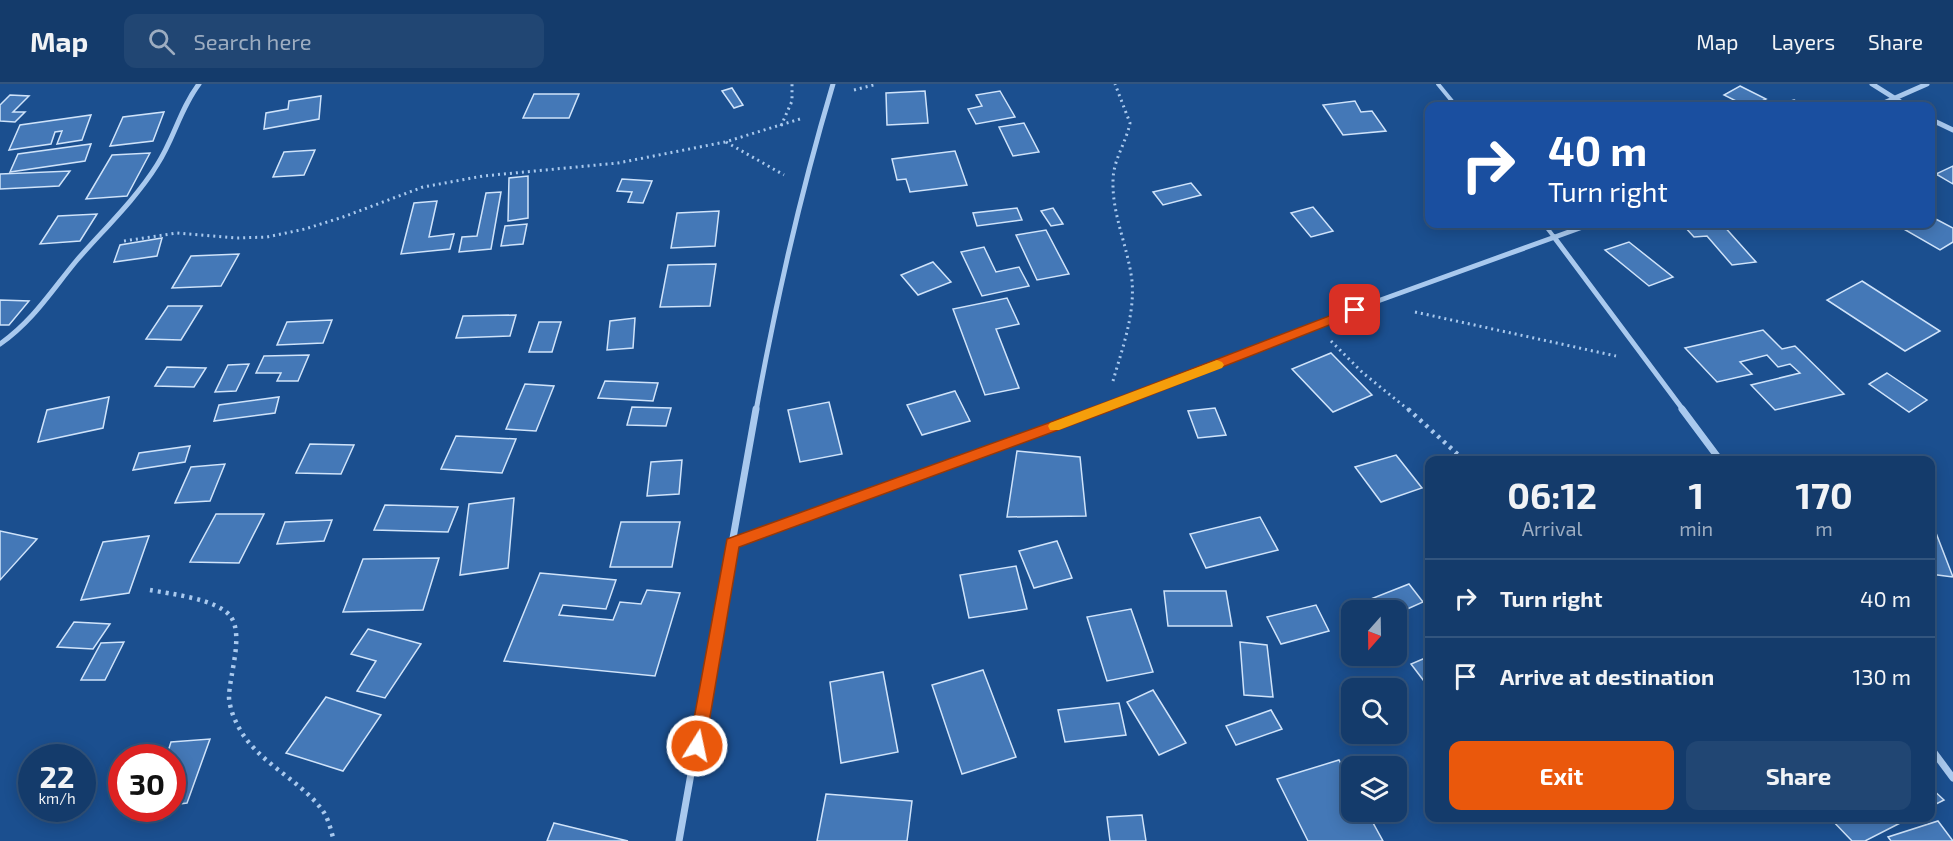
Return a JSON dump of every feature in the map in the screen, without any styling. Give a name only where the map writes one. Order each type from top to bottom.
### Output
[{"type":"street","points":[[0,344],[17,332],[41,308],[76,262],[142,186],[158,164],[189,97],[200,84]]},
{"type":"street","points":[[679,841],[733,543],[752,421],[804,184],[833,84]]},
{"type":"street","points":[[1872,84],[1899,102]]},
{"type":"street","points":[[1886,102],[1927,84]]},
{"type":"street","points":[[1935,121],[1953,130]]},
{"type":"street","points":[[733,543],[1106,407],[1375,302],[1580,228]]},
{"type":"street","points":[[1554,237],[1717,456]]},
{"type":"street","points":[[1935,754],[1953,777]]},
{"type":"lane","points":[[1438,84],[1453,102]]},
{"type":"lane","points":[[1547,228],[1554,237]]},
{"type":"path","points":[[780,126],[791,106],[794,93],[792,84]]},
{"type":"path","points":[[1106,407],[1132,300],[1129,260],[1115,206],[1113,178],[1115,165],[1130,123],[1115,84]]},
{"type":"path","points":[[116,243],[156,234],[177,233],[237,238],[267,237],[305,229],[343,217],[423,187],[494,175],[618,163],[725,142],[826,110]]},
{"type":"path","points":[[725,142],[738,147],[759,163],[804,184]]},
{"type":"path","points":[[1375,302],[1504,333],[1649,363]]},
{"type":"path","points":[[1317,326],[1372,383],[1433,431],[1460,456]]},
{"type":"path","points":[[150,590],[213,605],[229,614],[236,624],[229,682],[231,711],[242,732],[259,754],[307,792],[325,813],[334,841]]},
{"type":"building","points":[[1740,86],[1766,99],[1760,102],[1738,102],[1724,95]]},
{"type":"building","points":[[732,88],[743,105],[734,108],[722,91]]},
{"type":"building","points":[[925,91],[928,123],[887,125],[886,93]]},
{"type":"building","points":[[1000,91],[1015,117],[976,124],[968,109],[982,106],[976,95]]},
{"type":"building","points":[[534,94],[579,94],[569,118],[523,118]]},
{"type":"building","points":[[10,95],[29,96],[13,112],[25,112],[15,122],[0,121],[0,105]]},
{"type":"building","points":[[321,96],[319,119],[264,129],[266,113],[288,109],[289,101]]},
{"type":"building","points":[[1355,101],[1361,112],[1372,111],[1386,131],[1343,135],[1323,105]]},
{"type":"building","points":[[164,112],[153,141],[110,146],[123,117]]},
{"type":"building","points":[[91,115],[82,140],[57,144],[62,131],[55,132],[51,144],[9,150],[20,125]]},
{"type":"building","points":[[1024,123],[1039,152],[1013,156],[999,127]]},
{"type":"building","points":[[91,144],[85,161],[10,172],[18,154]]},
{"type":"building","points":[[315,150],[304,175],[273,177],[284,152]]},
{"type":"building","points":[[955,151],[967,185],[910,192],[906,179],[897,180],[892,159]]},
{"type":"building","points":[[150,153],[127,196],[86,199],[112,155]]},
{"type":"building","points":[[1953,166],[1953,184],[1936,174]]},
{"type":"building","points":[[70,171],[59,186],[0,189],[0,174]]},
{"type":"building","points":[[528,176],[528,218],[508,221],[509,178]]},
{"type":"building","points":[[622,179],[652,181],[643,203],[628,202],[632,192],[617,191]]},
{"type":"building","points":[[1191,183],[1201,195],[1163,205],[1153,192]]},
{"type":"building","points":[[501,192],[491,249],[459,252],[462,237],[477,236],[486,193]]},
{"type":"building","points":[[437,201],[429,237],[454,234],[450,249],[401,254],[414,203]]},
{"type":"building","points":[[1313,207],[1333,231],[1311,237],[1291,213]]},
{"type":"building","points":[[1017,208],[1022,220],[977,226],[973,213]]},
{"type":"building","points":[[1053,208],[1063,224],[1051,226],[1041,211]]},
{"type":"building","points":[[719,211],[715,246],[671,248],[677,213]]},
{"type":"building","points":[[97,214],[80,241],[40,244],[58,216]]},
{"type":"building","points":[[1935,219],[1953,228],[1953,242],[1940,250],[1902,228],[1935,228]]},
{"type":"building","points":[[527,224],[523,244],[501,246],[505,226]]},
{"type":"building","points":[[1686,228],[1726,228],[1756,262],[1732,265],[1707,236],[1694,237]]},
{"type":"building","points":[[1046,230],[1069,274],[1037,280],[1016,235]]},
{"type":"building","points":[[162,238],[157,256],[114,262],[120,245]]},
{"type":"building","points":[[1629,242],[1673,277],[1649,286],[1605,250]]},
{"type":"building","points":[[984,247],[996,272],[1019,267],[1029,286],[982,296],[961,252]]},
{"type":"building","points":[[239,254],[221,286],[172,288],[191,256]]},
{"type":"building","points":[[933,262],[951,282],[918,295],[901,275]]},
{"type":"building","points":[[716,264],[710,306],[660,307],[668,265]]},
{"type":"building","points":[[1862,281],[1940,331],[1905,351],[1827,300]]},
{"type":"building","points":[[1007,298],[1019,324],[996,329],[1019,388],[985,395],[953,309]]},
{"type":"building","points":[[0,300],[29,301],[9,325],[0,325]]},
{"type":"building","points":[[168,306],[202,306],[181,340],[146,339]]},
{"type":"building","points":[[516,315],[510,336],[456,338],[463,316]]},
{"type":"building","points":[[635,318],[633,348],[607,350],[610,321]]},
{"type":"building","points":[[332,320],[323,343],[277,345],[287,322]]},
{"type":"building","points":[[539,322],[561,322],[552,352],[529,352]]},
{"type":"building","points":[[1763,330],[1782,349],[1795,346],[1844,394],[1775,410],[1751,385],[1800,373],[1790,364],[1778,367],[1767,355],[1740,362],[1752,374],[1717,382],[1685,348]]},
{"type":"building","points":[[1331,353],[1372,395],[1333,412],[1292,369]]},
{"type":"building","points":[[309,355],[298,381],[277,381],[281,373],[256,373],[264,356]]},
{"type":"building","points":[[249,364],[236,391],[215,392],[228,365]]},
{"type":"building","points":[[167,367],[206,368],[194,387],[155,386]]},
{"type":"building","points":[[1887,373],[1927,400],[1909,412],[1869,384]]},
{"type":"building","points":[[605,381],[658,383],[653,401],[598,398]]},
{"type":"building","points":[[525,384],[554,386],[536,431],[506,429]]},
{"type":"building","points":[[955,391],[970,421],[922,435],[907,405]]},
{"type":"building","points":[[109,397],[103,428],[38,442],[47,410]]},
{"type":"building","points":[[279,397],[275,413],[214,421],[219,405]]},
{"type":"building","points":[[829,402],[842,454],[800,462],[788,410]]},
{"type":"building","points":[[632,407],[671,408],[666,426],[627,425]]},
{"type":"building","points":[[1215,408],[1226,435],[1198,438],[1188,411]]},
{"type":"building","points":[[456,436],[516,439],[502,473],[441,469]]},
{"type":"building","points":[[310,444],[354,445],[341,474],[296,473]]},
{"type":"building","points":[[190,446],[185,462],[133,470],[139,453]]},
{"type":"building","points":[[1017,451],[1080,457],[1086,516],[1007,517]]},
{"type":"building","points":[[1396,455],[1422,488],[1381,502],[1355,467]]},
{"type":"building","points":[[682,460],[679,494],[647,496],[651,462]]},
{"type":"building","points":[[225,464],[210,501],[175,503],[191,467]]},
{"type":"building","points":[[514,498],[508,568],[460,575],[469,504]]},
{"type":"building","points":[[385,505],[458,507],[448,532],[374,530]]},
{"type":"building","points":[[216,514],[264,514],[239,563],[190,562]]},
{"type":"building","points":[[1260,517],[1278,550],[1206,568],[1190,534]]},
{"type":"building","points":[[332,520],[324,541],[277,544],[285,522]]},
{"type":"building","points":[[621,522],[680,522],[672,567],[610,567]]},
{"type":"building","points":[[0,531],[37,539],[0,580]]},
{"type":"building","points":[[1935,533],[1936,533],[1953,577],[1935,575]]},
{"type":"building","points":[[149,536],[129,593],[81,600],[103,542]]},
{"type":"building","points":[[1057,541],[1072,578],[1034,588],[1019,551]]},
{"type":"building","points":[[439,558],[423,610],[343,612],[363,559]]},
{"type":"building","points":[[1016,566],[1027,609],[969,618],[960,575]]},
{"type":"building","points":[[540,573],[616,580],[606,609],[563,605],[559,615],[613,620],[620,602],[641,604],[647,590],[680,593],[655,676],[504,661]]},
{"type":"building","points":[[1409,584],[1423,602],[1407,609],[1407,600],[1368,600]]},
{"type":"building","points":[[1164,591],[1226,591],[1232,626],[1168,626]]},
{"type":"building","points":[[1316,605],[1329,631],[1281,644],[1267,617]]},
{"type":"building","points":[[1131,609],[1153,672],[1107,681],[1087,617]]},
{"type":"building","points":[[74,622],[110,624],[93,649],[57,647]]},
{"type":"building","points":[[368,629],[421,644],[385,698],[357,691],[376,661],[351,654]]},
{"type":"building","points":[[124,642],[105,680],[81,680],[101,643]]},
{"type":"building","points":[[1240,642],[1267,645],[1273,697],[1244,695]]},
{"type":"building","points":[[1425,658],[1425,682],[1411,664]]},
{"type":"building","points":[[983,670],[1016,757],[962,774],[932,685]]},
{"type":"building","points":[[883,672],[898,752],[841,763],[830,682]]},
{"type":"building","points":[[1153,690],[1186,743],[1159,755],[1127,702]]},
{"type":"building","points":[[326,697],[381,715],[343,771],[286,753]]},
{"type":"building","points":[[1119,703],[1126,735],[1065,742],[1058,710]]},
{"type":"building","points":[[1271,710],[1282,729],[1236,745],[1226,726]]},
{"type":"building","points":[[210,739],[187,803],[186,744],[170,744],[171,742]]},
{"type":"building","points":[[1339,760],[1341,764],[1341,822],[1373,822],[1383,841],[1308,841],[1277,779]]},
{"type":"building","points":[[1935,792],[1944,800],[1935,804]]},
{"type":"building","points":[[826,794],[912,801],[907,841],[817,841]]},
{"type":"building","points":[[1142,815],[1146,841],[1110,841],[1107,817]]},
{"type":"building","points":[[1938,821],[1953,841],[1891,841],[1888,837],[1935,822]]},
{"type":"building","points":[[1834,822],[1902,822],[1865,841],[1852,841]]},
{"type":"building","points":[[554,823],[628,841],[547,841]]},
{"type":"slow traffic","points":[[1054,426],[1217,365]]},
{"type":"route","points":[[697,746],[733,543],[1106,407],[1355,310]]}]
